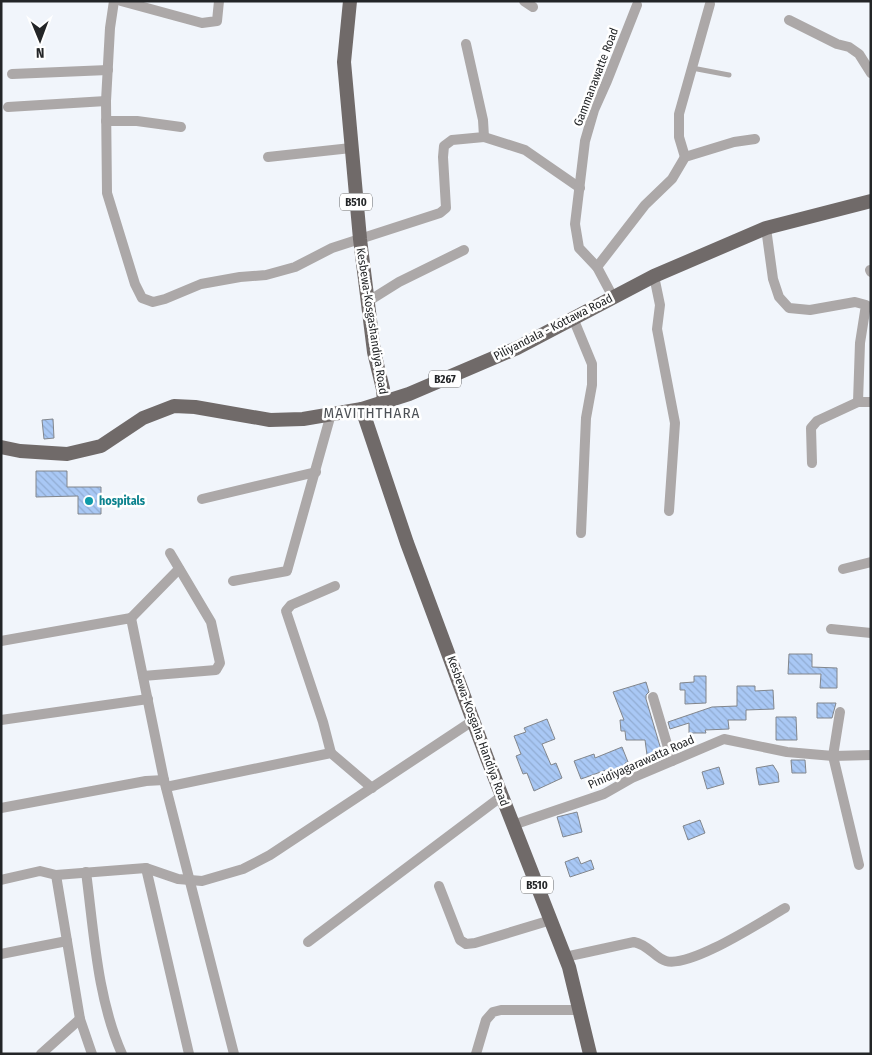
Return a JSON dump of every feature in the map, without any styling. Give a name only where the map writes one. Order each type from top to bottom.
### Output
[{"type":"main road","name":"Kesbewa-Kosgashandiya Road","points":[[350,1],[344,62],[351,148],[374,352],[383,389],[384,402]]},
{"type":"main road","name":"Piliyandala - Kottawa Road","points":[[1,447],[20,451],[67,454],[101,446],[144,418],[174,406],[195,407],[270,420],[303,420],[362,409],[409,394],[516,348],[654,276],[766,228],[871,201]]},
{"type":"main road","name":"Kesbewa-Kosgaha Handiya Road","points":[[362,409],[407,543],[513,825],[565,957],[590,1054]]},
{"type":"street","points":[[114,1],[106,101],[107,193],[135,284],[142,298],[153,302],[166,300],[201,284],[240,277],[266,275],[295,267],[332,248],[440,213],[446,208],[444,146],[452,140],[484,137],[525,150],[580,188]]},
{"type":"street","points":[[121,1],[153,5],[202,23],[217,21],[219,1]]},
{"type":"street","points":[[685,157],[679,137],[680,114],[710,4]]},
{"type":"street","name":"Gammanawatte Road","points":[[613,297],[597,267],[579,248],[575,224],[585,141],[594,110],[608,81],[638,5]]},
{"type":"street","points":[[789,20],[837,44],[849,46],[859,54],[871,73]]},
{"type":"street","points":[[466,44],[484,137]]},
{"type":"street","points":[[12,74],[108,70]]},
{"type":"street","points":[[8,106],[106,101]]},
{"type":"street","points":[[106,121],[137,121],[181,127]]},
{"type":"street","points":[[597,267],[645,205],[672,179],[685,157],[734,142],[756,139]]},
{"type":"street","points":[[268,156],[351,148]]},
{"type":"street","points":[[766,228],[774,279],[779,297],[789,308],[810,310],[868,300],[860,343],[858,402]]},
{"type":"street","points":[[368,302],[399,282],[464,250]]},
{"type":"street","points":[[654,276],[660,305],[657,329],[675,423],[669,511]]},
{"type":"street","points":[[573,318],[592,364],[592,385],[586,418],[581,533]]},
{"type":"street","points":[[860,343],[871,341]]},
{"type":"street","points":[[812,463],[811,428],[813,424],[858,402],[871,402]]},
{"type":"street","points":[[233,581],[287,571],[331,414]]},
{"type":"street","points":[[202,500],[316,472]]},
{"type":"street","points":[[143,676],[216,670],[220,663],[211,622],[170,553]]},
{"type":"street","points":[[843,569],[871,562]]},
{"type":"street","points":[[1,640],[131,618],[179,569]]},
{"type":"street","points":[[334,586],[291,605],[286,611],[323,722],[331,753],[372,788]]},
{"type":"street","points":[[131,618],[165,783],[234,1054]]},
{"type":"street","points":[[831,629],[871,633]]},
{"type":"street","points":[[653,697],[672,761]]},
{"type":"street","points":[[1,720],[148,699]]},
{"type":"street","points":[[840,712],[833,756],[859,865]]},
{"type":"street","points":[[1,880],[40,871],[56,875],[146,868],[178,878],[202,881],[243,868],[270,855],[474,720]]},
{"type":"street","name":"Pinidiyagarawatta Road","points":[[513,825],[604,794],[632,778],[724,739],[786,752],[833,756],[871,755]]},
{"type":"street","points":[[1,808],[146,781],[165,783],[331,753]]},
{"type":"street","points":[[308,942],[502,796]]},
{"type":"street","points":[[146,868],[189,1054]]},
{"type":"street","points":[[86,872],[100,977],[112,1032],[122,1054]]},
{"type":"street","points":[[56,875],[80,1019],[92,1054]]},
{"type":"street","points":[[439,886],[460,940],[466,944],[475,943],[550,920]]},
{"type":"street","points":[[565,957],[634,942],[643,944],[666,961],[674,962],[710,951],[785,908]]},
{"type":"street","points":[[1,954],[67,941]]},
{"type":"street","points":[[476,1054],[486,1020],[493,1012],[501,1010],[580,1010]]},
{"type":"street","points":[[41,1054],[80,1019]]},
{"type":"lane","points":[[692,68],[729,75]]},
{"type":"building","points":[[53,419],[54,438],[44,439],[42,420]]},
{"type":"building","points":[[36,471],[67,471],[67,487],[101,487],[101,514],[78,514],[78,496],[36,497]]},
{"type":"building","points":[[789,654],[812,654],[812,667],[837,668],[837,688],[820,688],[821,674],[788,674]]},
{"type":"building","points":[[694,676],[706,676],[706,703],[685,704],[685,690],[680,690],[680,683],[694,682]]},
{"type":"building","points":[[646,682],[649,692],[646,695],[646,699],[662,753],[647,755],[645,740],[626,740],[625,731],[621,731],[620,720],[624,720],[613,692]]},
{"type":"building","points":[[737,686],[755,686],[755,691],[773,690],[774,709],[746,710],[746,720],[728,720],[729,729],[705,730],[706,733],[689,733],[689,723],[670,729],[668,722],[712,707],[737,706]]},
{"type":"building","points":[[817,703],[836,703],[832,718],[817,718]]},
{"type":"building","points":[[776,717],[796,717],[797,740],[776,740]]},
{"type":"building","points":[[547,719],[555,739],[542,744],[551,765],[556,763],[562,778],[534,791],[527,773],[523,774],[516,756],[521,754],[514,736],[526,732],[524,728]]},
{"type":"building","points":[[622,747],[628,762],[625,763],[626,766],[615,771],[614,769],[610,771],[609,769],[581,779],[574,761],[594,754],[595,758]]},
{"type":"building","points":[[791,760],[805,760],[806,773],[792,773]]},
{"type":"building","points":[[773,765],[778,773],[779,782],[759,785],[756,768]]},
{"type":"building","points":[[719,767],[724,784],[707,789],[702,772]]},
{"type":"building","points":[[577,812],[582,832],[563,837],[557,817]]},
{"type":"building","points":[[700,820],[705,833],[688,840],[683,826]]},
{"type":"building","points":[[578,857],[581,864],[591,860],[594,869],[570,877],[565,862]]},
{"type":"place","name":"hospitals","points":[[89,501]]},
{"type":"district","name":"MAVITHTHARA","points":[[372,413]]}]
